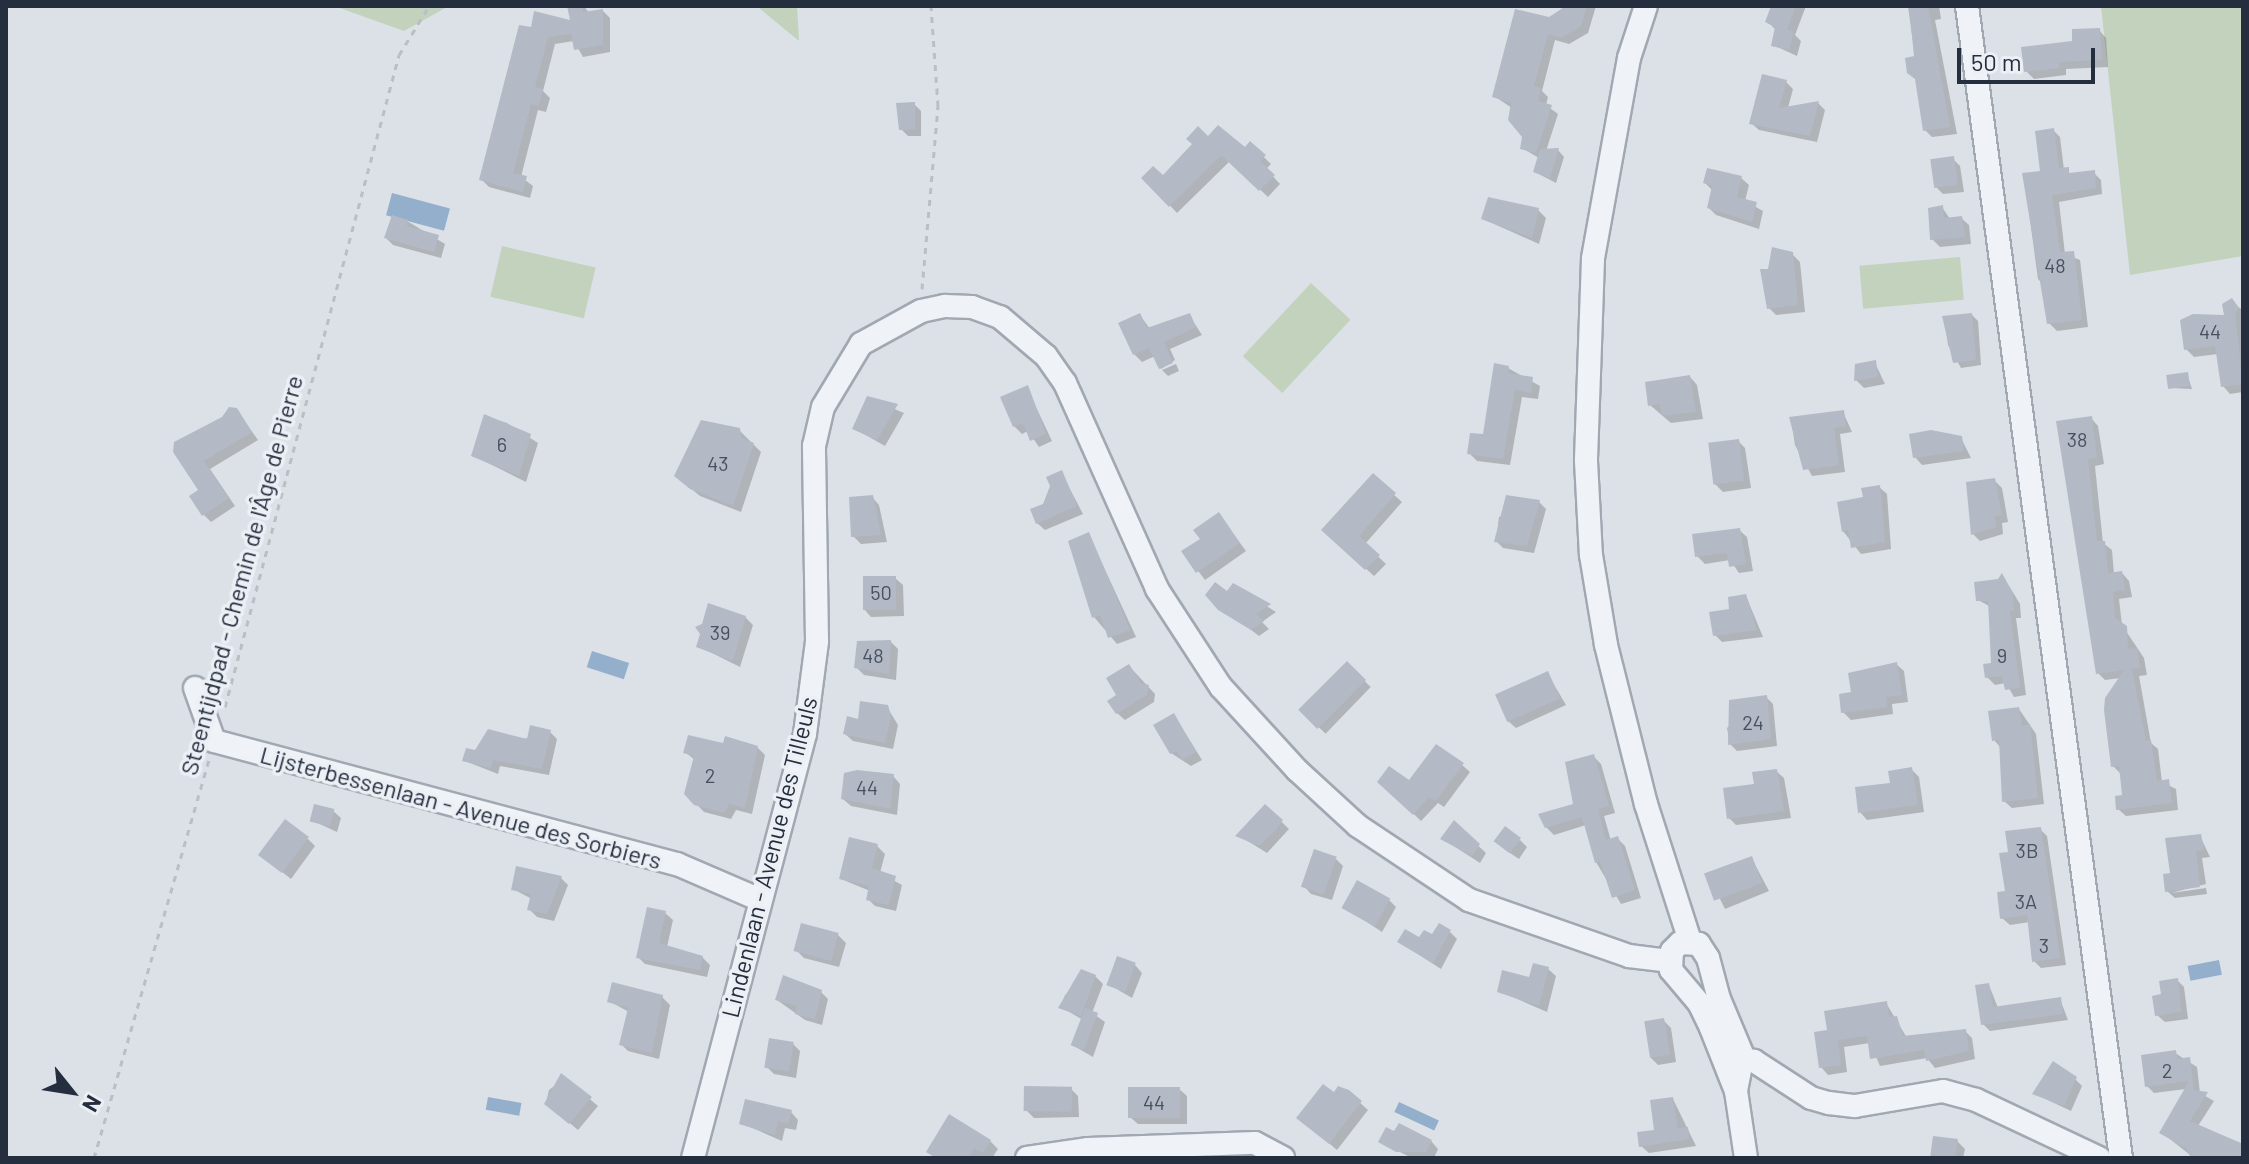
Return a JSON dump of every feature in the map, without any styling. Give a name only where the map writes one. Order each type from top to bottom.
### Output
[{"type":"street","points":[[1646,6],[1623,87],[1593,259],[1586,461],[1591,555],[1606,645],[1646,804],[1690,941],[1705,950],[1734,1060],[1746,1158]]},
{"type":"street","points":[[1967,6],[2121,1158]]},
{"type":"street","name":"Lindenlaan - Avenue des Tilleuls","points":[[693,1158],[758,899],[805,734],[814,677],[814,446],[823,407],[861,344],[921,311],[972,307],[1000,317],[1046,356],[1065,383],[1157,589],[1221,687],[1297,770],[1358,826],[1469,900],[1561,935],[1629,956],[1669,961]]},
{"type":"street","points":[[195,688],[214,741]]},
{"type":"street","name":"Lijsterbessenlaan - Avenue des Sorbiers","points":[[214,741],[677,864],[758,899]]},
{"type":"street","points":[[1690,941],[1680,943],[1669,961],[1734,1060],[1811,1098],[1829,1103],[1855,1106],[1943,1091],[1976,1100],[2099,1158]]},
{"type":"street","points":[[1684,981],[1703,976],[1708,967]]},
{"type":"street","points":[[1027,1158],[1088,1149],[1255,1143],[1283,1158]]},
{"type":"path","name":"Steentijdpad - Chemin de l'Âge de Pierre","points":[[94,1158],[214,741],[399,55],[429,6]]},
{"type":"path","points":[[921,311],[938,106],[931,6]]},
{"type":"green space","points":[[334,6],[449,6],[404,31]]},
{"type":"green space","points":[[755,6],[797,6],[799,41],[759,8]]},
{"type":"green space","points":[[2101,6],[2243,6],[2243,256],[2130,275]]},
{"type":"green space","points":[[502,246],[596,268],[584,318],[490,297]]},
{"type":"green space","points":[[1960,257],[1964,300],[1863,309],[1859,266]]},
{"type":"green space","points":[[1311,283],[1350,320],[1282,393],[1243,356]]},
{"type":"water","points":[[392,193],[450,209],[444,231],[386,215]]},
{"type":"water","points":[[592,651],[629,663],[624,679],[587,667]]},
{"type":"water","points":[[2219,960],[2222,975],[2190,981],[2188,966]]},
{"type":"water","points":[[488,1097],[521,1103],[519,1116],[486,1110]]},
{"type":"water","points":[[1399,1102],[1439,1121],[1434,1131],[1394,1112]]},
{"type":"building","points":[[567,6],[582,6],[583,12],[603,9],[603,45],[574,50],[571,34],[548,37],[535,87],[543,89],[539,106],[531,104],[513,173],[527,176],[523,192],[479,180],[519,25],[531,27],[534,11],[570,20]]},
{"type":"building","points":[[1566,6],[1587,6],[1581,26],[1561,38],[1548,34],[1534,86],[1541,88],[1538,101],[1552,105],[1536,153],[1520,149],[1522,137],[1508,120],[1511,103],[1492,97],[1515,9],[1549,17]]},
{"type":"building","points":[[1771,6],[1796,6],[1787,29],[1794,32],[1789,50],[1771,46],[1775,27],[1765,22]]},
{"type":"building","points":[[1909,6],[1928,6],[1950,127],[1923,131],[1915,79],[1907,73],[1905,58],[1914,56]]},
{"type":"building","points":[[2100,28],[2102,60],[2059,62],[2059,68],[2024,72],[2021,47],[2072,41],[2072,29]]},
{"type":"building","points":[[1762,74],[1787,80],[1779,108],[1819,101],[1810,136],[1749,124]]},
{"type":"building","points":[[915,102],[915,129],[899,130],[896,103]]},
{"type":"building","points":[[1218,125],[1245,147],[1250,141],[1266,155],[1260,161],[1275,175],[1259,191],[1221,155],[1169,207],[1141,178],[1153,166],[1163,175],[1192,144],[1186,139],[1198,126],[1208,136]]},
{"type":"building","points":[[2054,128],[2059,168],[2069,167],[2069,173],[2095,170],[2096,188],[2052,195],[2060,252],[2074,251],[2082,320],[2047,324],[2022,173],[2040,171],[2035,131]]},
{"type":"building","points":[[1559,148],[1550,178],[1533,172],[1540,149]]},
{"type":"building","points":[[1954,156],[1958,185],[1934,188],[1930,159]]},
{"type":"building","points":[[1707,168],[1742,176],[1737,197],[1757,202],[1752,222],[1707,208],[1712,186],[1703,183]]},
{"type":"building","points":[[1488,197],[1539,208],[1532,238],[1481,219]]},
{"type":"building","points":[[1943,205],[1944,218],[1962,216],[1965,237],[1930,240],[1928,208]]},
{"type":"building","points":[[392,215],[408,220],[407,226],[439,235],[434,252],[384,238]]},
{"type":"building","points":[[1772,247],[1793,252],[1798,305],[1767,309],[1760,269],[1768,269]]},
{"type":"building","points":[[2232,298],[2239,308],[2235,313],[2243,384],[2221,387],[2215,346],[2184,350],[2180,320],[2193,314],[2224,315],[2222,304]]},
{"type":"building","points":[[1140,313],[1147,328],[1190,313],[1196,327],[1164,342],[1173,363],[1159,369],[1149,348],[1133,355],[1118,323]]},
{"type":"building","points":[[1972,313],[1976,360],[1953,363],[1942,316]]},
{"type":"building","points":[[1876,360],[1878,377],[1854,381],[1855,364]]},
{"type":"building","points":[[1494,363],[1509,366],[1508,373],[1533,377],[1531,393],[1515,390],[1503,459],[1467,454],[1470,433],[1483,434]]},
{"type":"building","points":[[2188,372],[2190,386],[2168,389],[2166,375]]},
{"type":"building","points":[[1690,375],[1696,412],[1662,416],[1660,404],[1648,406],[1645,382]]},
{"type":"building","points":[[1028,385],[1046,434],[1030,441],[1023,423],[1013,427],[1000,397]]},
{"type":"building","points":[[867,396],[898,404],[877,440],[852,429]]},
{"type":"building","points":[[229,407],[237,408],[252,432],[204,461],[229,498],[202,516],[189,496],[198,490],[173,452],[174,442],[222,417]]},
{"type":"building","points":[[1844,410],[1846,426],[1834,428],[1839,465],[1803,470],[1789,417]]},
{"type":"building","points":[[484,414],[531,434],[519,476],[471,456]]},
{"type":"building","points":[[2092,416],[2097,458],[2088,459],[2097,541],[2105,541],[2108,573],[2122,571],[2125,590],[2113,592],[2115,618],[2127,626],[2128,649],[2137,648],[2140,668],[2132,669],[2146,741],[2151,740],[2157,781],[2169,779],[2172,803],[2116,810],[2115,796],[2122,795],[2119,766],[2111,767],[2104,710],[2105,698],[2124,670],[2096,674],[2056,421]]},
{"type":"building","points":[[701,420],[740,428],[741,438],[754,443],[733,506],[690,489],[674,476]]},
{"type":"building","points":[[1931,430],[1962,436],[1964,451],[1913,458],[1909,434]]},
{"type":"building","points":[[1739,439],[1744,481],[1713,484],[1708,443]]},
{"type":"building","points":[[1062,470],[1077,506],[1036,524],[1030,509],[1043,504],[1050,486],[1046,477]]},
{"type":"building","points":[[1373,473],[1396,493],[1359,536],[1380,555],[1365,570],[1321,530]]},
{"type":"building","points":[[1995,478],[2002,515],[1995,516],[1996,527],[1971,535],[1966,482]]},
{"type":"building","points":[[1880,485],[1885,542],[1851,548],[1848,530],[1842,532],[1837,502],[1863,497],[1861,488]]},
{"type":"building","points":[[873,495],[881,535],[851,537],[849,497]]},
{"type":"building","points":[[1506,495],[1540,500],[1527,546],[1494,542]]},
{"type":"building","points":[[1219,512],[1240,543],[1196,573],[1181,551],[1200,539],[1193,530]]},
{"type":"building","points":[[1740,528],[1746,564],[1729,567],[1727,553],[1695,557],[1692,534]]},
{"type":"building","points":[[1089,532],[1130,630],[1108,638],[1100,615],[1092,618],[1068,541]]},
{"type":"building","points":[[2002,573],[2013,594],[2014,611],[2010,611],[2020,688],[2005,690],[2002,676],[1985,678],[1983,664],[1991,663],[1988,601],[1976,601],[1974,582],[1998,579]]},
{"type":"building","points":[[863,576],[896,576],[896,610],[863,610]]},
{"type":"building","points":[[1215,582],[1227,591],[1233,583],[1271,604],[1256,614],[1264,621],[1251,630],[1218,610],[1205,595]]},
{"type":"building","points":[[1746,594],[1757,630],[1713,636],[1709,612],[1729,609],[1728,597]]},
{"type":"building","points":[[708,603],[746,616],[733,661],[696,647],[700,634],[695,627],[702,624]]},
{"type":"building","points":[[891,640],[889,674],[854,668],[857,641]]},
{"type":"building","points":[[1347,661],[1366,680],[1317,729],[1298,710]]},
{"type":"building","points":[[1897,662],[1902,695],[1886,697],[1887,707],[1841,713],[1839,694],[1851,692],[1848,673]]},
{"type":"building","points":[[1129,664],[1141,683],[1149,685],[1147,695],[1116,714],[1107,701],[1116,695],[1106,678]]},
{"type":"building","points":[[1548,671],[1560,698],[1507,722],[1495,695]]},
{"type":"building","points":[[1767,695],[1771,739],[1728,745],[1729,700]]},
{"type":"building","points":[[860,701],[888,705],[891,716],[885,743],[843,734],[847,716],[858,719]]},
{"type":"building","points":[[2019,707],[2022,726],[2030,724],[2038,798],[2002,802],[1999,740],[1992,741],[1988,711]]},
{"type":"building","points":[[1174,713],[1196,752],[1182,760],[1177,751],[1170,754],[1153,725]]},
{"type":"building","points":[[530,725],[551,730],[542,769],[493,760],[491,768],[462,761],[466,748],[475,750],[488,729],[527,739]]},
{"type":"building","points":[[688,735],[723,743],[725,736],[758,746],[745,808],[729,804],[724,813],[694,805],[684,794],[694,756],[683,753]]},
{"type":"building","points":[[1436,744],[1464,763],[1436,801],[1429,797],[1413,815],[1377,782],[1389,766],[1409,780]]},
{"type":"building","points":[[1594,754],[1609,806],[1598,809],[1606,840],[1618,836],[1635,890],[1612,898],[1600,861],[1595,863],[1582,817],[1545,828],[1538,814],[1573,804],[1565,762]]},
{"type":"building","points":[[1912,767],[1918,805],[1858,813],[1855,787],[1890,783],[1888,771]]},
{"type":"building","points":[[1777,769],[1784,811],[1727,819],[1723,788],[1754,784],[1752,772]]},
{"type":"building","points":[[857,770],[894,774],[890,809],[841,799],[844,773]]},
{"type":"building","points":[[314,804],[334,809],[330,827],[310,821]]},
{"type":"building","points":[[1265,804],[1283,820],[1274,832],[1259,846],[1235,836]]},
{"type":"building","points":[[285,819],[309,837],[282,873],[258,855]]},
{"type":"building","points":[[1454,820],[1480,844],[1472,856],[1440,839]]},
{"type":"building","points":[[1505,826],[1521,838],[1510,853],[1494,841]]},
{"type":"building","points":[[2041,827],[2060,958],[2032,962],[2027,915],[2000,919],[1997,892],[2005,891],[1999,853],[2008,852],[2005,831]]},
{"type":"building","points":[[2201,834],[2204,850],[2196,851],[2200,887],[2165,892],[2163,874],[2170,873],[2165,838]]},
{"type":"building","points":[[849,837],[878,844],[872,868],[896,876],[889,905],[866,900],[869,886],[839,879]]},
{"type":"building","points":[[1314,849],[1337,857],[1324,895],[1301,887]]},
{"type":"building","points":[[1752,856],[1762,883],[1714,901],[1704,873]]},
{"type":"building","points":[[516,866],[562,876],[547,914],[527,910],[531,894],[511,890]]},
{"type":"building","points":[[1357,880],[1390,898],[1375,926],[1341,908]]},
{"type":"building","points":[[647,907],[666,911],[659,943],[703,956],[700,970],[636,958]]},
{"type":"building","points":[[801,923],[839,933],[831,961],[793,951]]},
{"type":"building","points":[[1439,923],[1451,930],[1433,963],[1397,942],[1405,929],[1419,937],[1424,930],[1432,934]]},
{"type":"building","points":[[1117,956],[1136,963],[1125,992],[1106,985]]},
{"type":"building","points":[[1533,963],[1549,967],[1539,1006],[1497,992],[1502,970],[1529,977]]},
{"type":"building","points":[[1081,969],[1096,975],[1081,1016],[1058,1008]]},
{"type":"building","points":[[783,975],[822,990],[815,1019],[795,1014],[797,1006],[775,1000]]},
{"type":"building","points":[[2178,978],[2181,1012],[2155,1016],[2152,996],[2161,994],[2159,981]]},
{"type":"building","points":[[612,982],[663,995],[652,1053],[619,1045],[628,1008],[607,1002]]},
{"type":"building","points":[[1989,983],[1993,1007],[2061,997],[2063,1014],[1981,1025],[1975,985]]},
{"type":"building","points":[[1887,1001],[1889,1017],[1897,1016],[1903,1036],[1966,1029],[1969,1051],[1926,1061],[1924,1050],[1870,1059],[1867,1036],[1838,1040],[1841,1065],[1819,1068],[1814,1032],[1827,1030],[1824,1011]]},
{"type":"building","points":[[1085,1008],[1098,1013],[1084,1050],[1071,1045]]},
{"type":"building","points":[[1664,1018],[1670,1055],[1650,1058],[1644,1021]]},
{"type":"building","points":[[769,1038],[794,1042],[789,1072],[764,1068]]},
{"type":"building","points":[[2176,1050],[2177,1059],[2190,1057],[2194,1090],[2208,1092],[2190,1121],[2243,1144],[2243,1158],[2191,1158],[2186,1148],[2159,1133],[2189,1081],[2145,1087],[2141,1055]]},
{"type":"building","points":[[2053,1061],[2077,1077],[2064,1106],[2032,1094]]},
{"type":"building","points":[[561,1073],[592,1097],[569,1124],[544,1104]]},
{"type":"building","points":[[1323,1084],[1334,1092],[1338,1086],[1349,1090],[1362,1101],[1329,1144],[1296,1118]]},
{"type":"building","points":[[1024,1086],[1072,1087],[1072,1112],[1024,1111]]},
{"type":"building","points":[[1128,1087],[1180,1087],[1180,1118],[1128,1118]]},
{"type":"building","points":[[1673,1097],[1678,1128],[1688,1127],[1689,1139],[1639,1147],[1637,1132],[1654,1130],[1650,1100]]},
{"type":"building","points":[[745,1099],[792,1110],[788,1124],[778,1121],[775,1135],[739,1124]]},
{"type":"building","points":[[949,1114],[991,1140],[983,1153],[974,1148],[969,1158],[936,1158],[926,1152]]},
{"type":"building","points":[[1399,1123],[1432,1140],[1426,1152],[1396,1152],[1378,1142],[1386,1127],[1394,1131]]},
{"type":"building","points":[[1933,1136],[1958,1139],[1955,1158],[1930,1158]]}]
